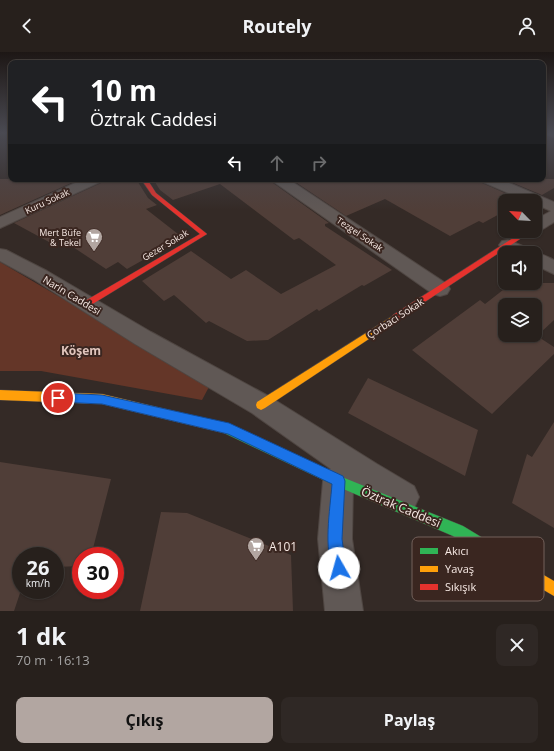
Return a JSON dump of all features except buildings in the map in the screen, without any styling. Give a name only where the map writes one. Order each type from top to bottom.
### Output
[{"type":"street","name":"Kuru Sokak","points":[[0,222],[88,182]]},
{"type":"street","name":"Gezer Sokak","points":[[88,304],[204,234],[154,194],[146,182]]},
{"type":"street","name":"Tezgel Sokak","points":[[283,182],[440,289]]},
{"type":"street","points":[[495,182],[554,208]]},
{"type":"street","points":[[542,223],[554,215]]},
{"type":"street","name":"Çorbacı Sokak","points":[[261,405],[518,238]]},
{"type":"street","name":"Narin Caddesi","points":[[0,254],[88,304],[143,338]]},
{"type":"street","points":[[542,262],[554,268]]},
{"type":"street","name":"Öztrak Caddesi","points":[[143,338],[261,405],[366,475],[468,537]]},
{"type":"street","name":"Öztrak Caddesi","points":[[0,395],[102,399],[229,429],[338,481],[458,531]]},
{"type":"street","points":[[338,481],[335,539],[344,611]]},
{"type":"street","name":"Öztrak Caddesi","points":[[544,583],[554,589]]},
{"type":"shaded area","points":[[0,262],[210,385],[202,400],[41,371],[0,371]]},
{"type":"traffic: fast","points":[[228,429],[338,481],[458,531],[468,537]]},
{"type":"traffic: slow","points":[[261,405],[396,317]]},
{"type":"traffic: slow","points":[[0,395],[102,399],[228,429]]},
{"type":"traffic: slow","points":[[544,583],[554,589]]},
{"type":"traffic: jam","points":[[88,303],[204,234],[154,194],[146,182]]},
{"type":"traffic: jam","points":[[396,317],[518,238]]},
{"type":"place","name":"Mert Büfe & Tekel","points":[[94,252]]},
{"type":"place","name":"A101","points":[[256,561]]},
{"type":"district","name":"Köşem","points":[[81,350]]},
{"type":"route","points":[[58,398],[102,399],[229,429],[338,481],[335,539],[339,568]]}]
